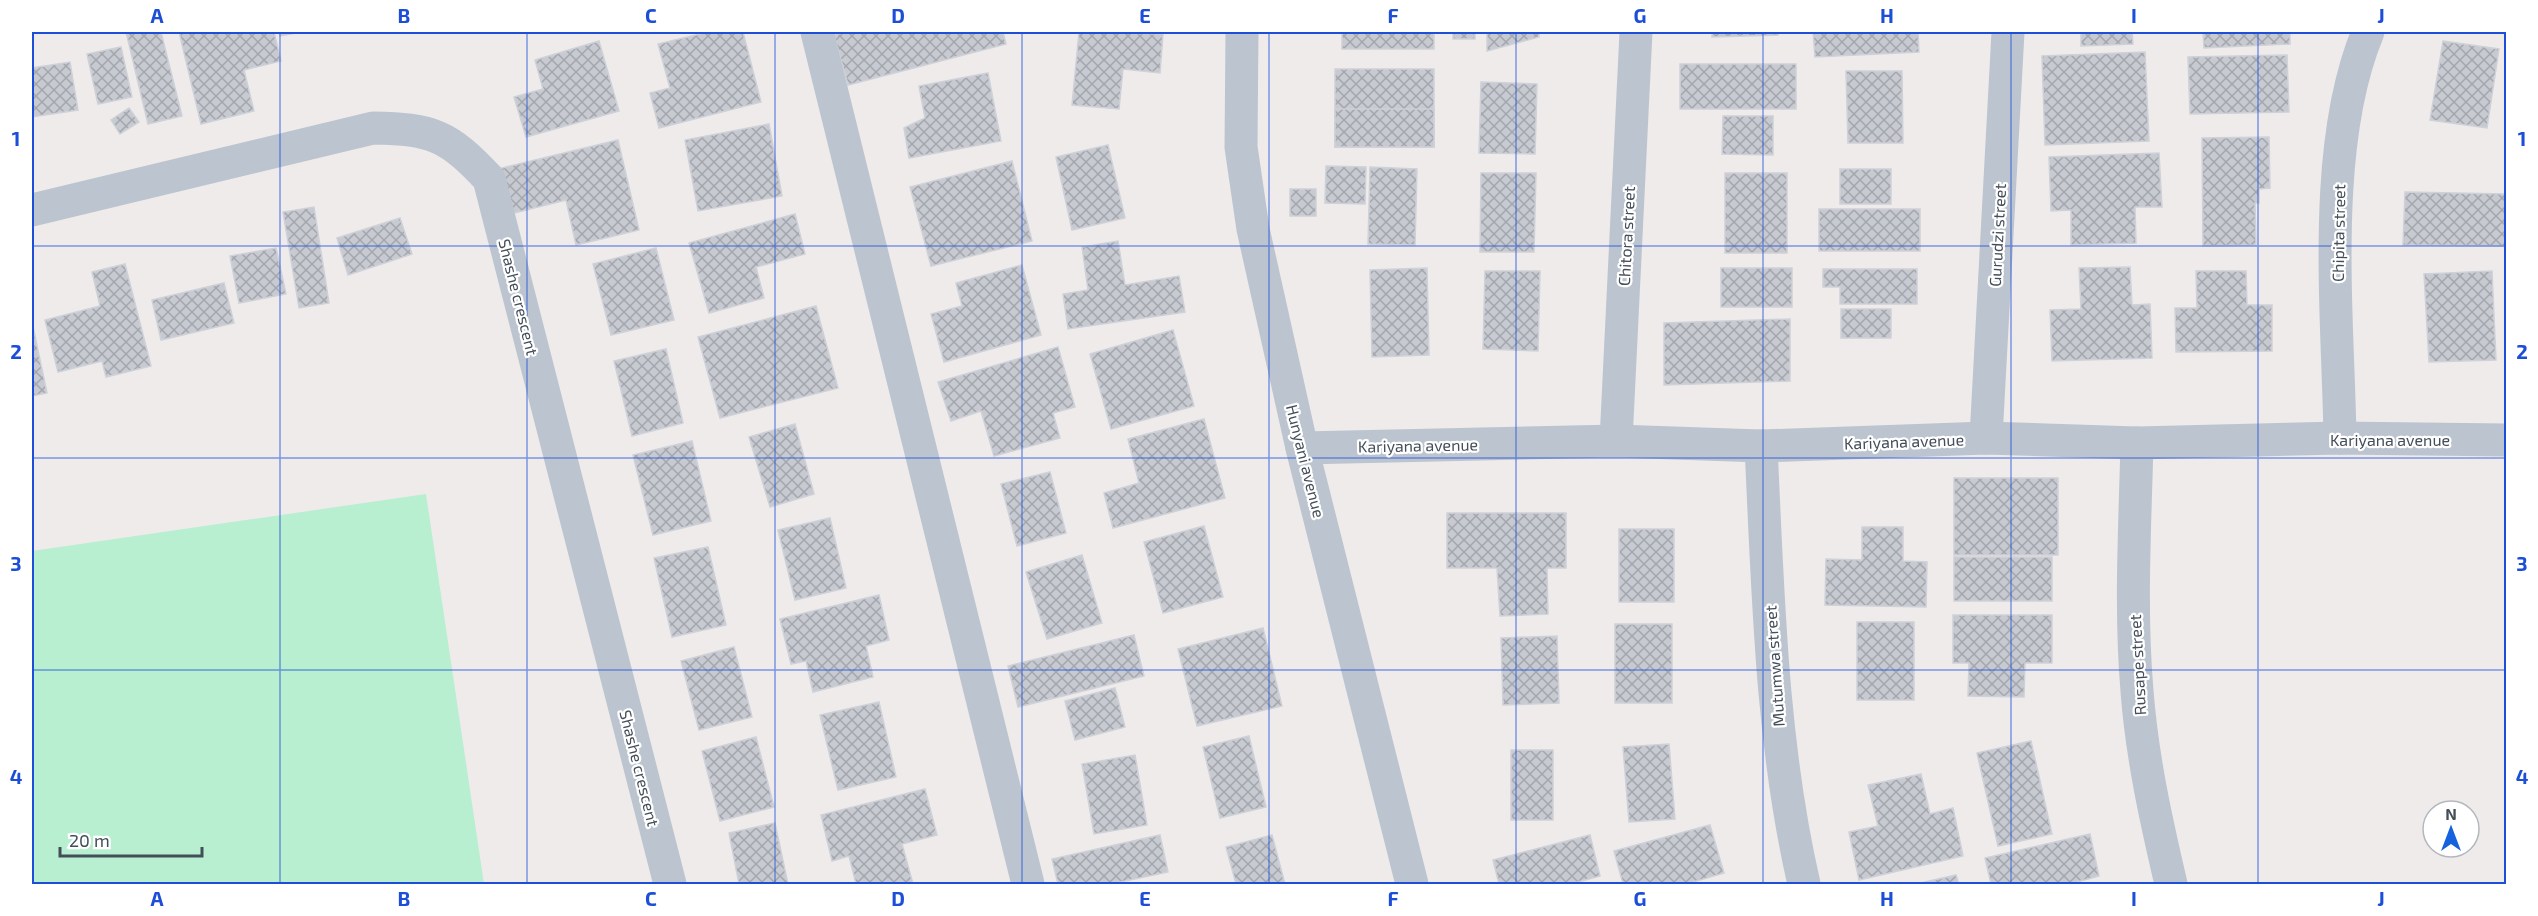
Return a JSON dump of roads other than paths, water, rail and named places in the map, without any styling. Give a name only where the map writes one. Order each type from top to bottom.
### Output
[{"type":"street","points":[[817,32],[1028,885]]},
{"type":"street","name":"Hunyani avenue","points":[[1242,32],[1243,159],[1253,229],[1302,448],[1412,885]]},
{"type":"street","name":"Chitora street","points":[[1616,441],[1636,32]]},
{"type":"street","name":"Gurudzi street","points":[[1986,438],[2008,32]]},
{"type":"street","name":"Chipita street","points":[[2340,438],[2337,187],[2349,93],[2368,32]]},
{"type":"street","name":"Shashe crescent","points":[[32,210],[373,128],[426,132],[442,137],[473,162],[489,179],[670,885]]},
{"type":"street","name":"Kariyana avenue","points":[[1302,448],[1616,441],[1761,446],[1986,438],[2137,443],[2340,438],[2506,440]]},
{"type":"street","name":"Rusape street","points":[[2137,443],[2134,589],[2137,690],[2150,793],[2171,885]]},
{"type":"street","name":"Mutumwa street","points":[[1761,446],[1771,638],[1781,747],[1794,843],[1804,885]]}]
